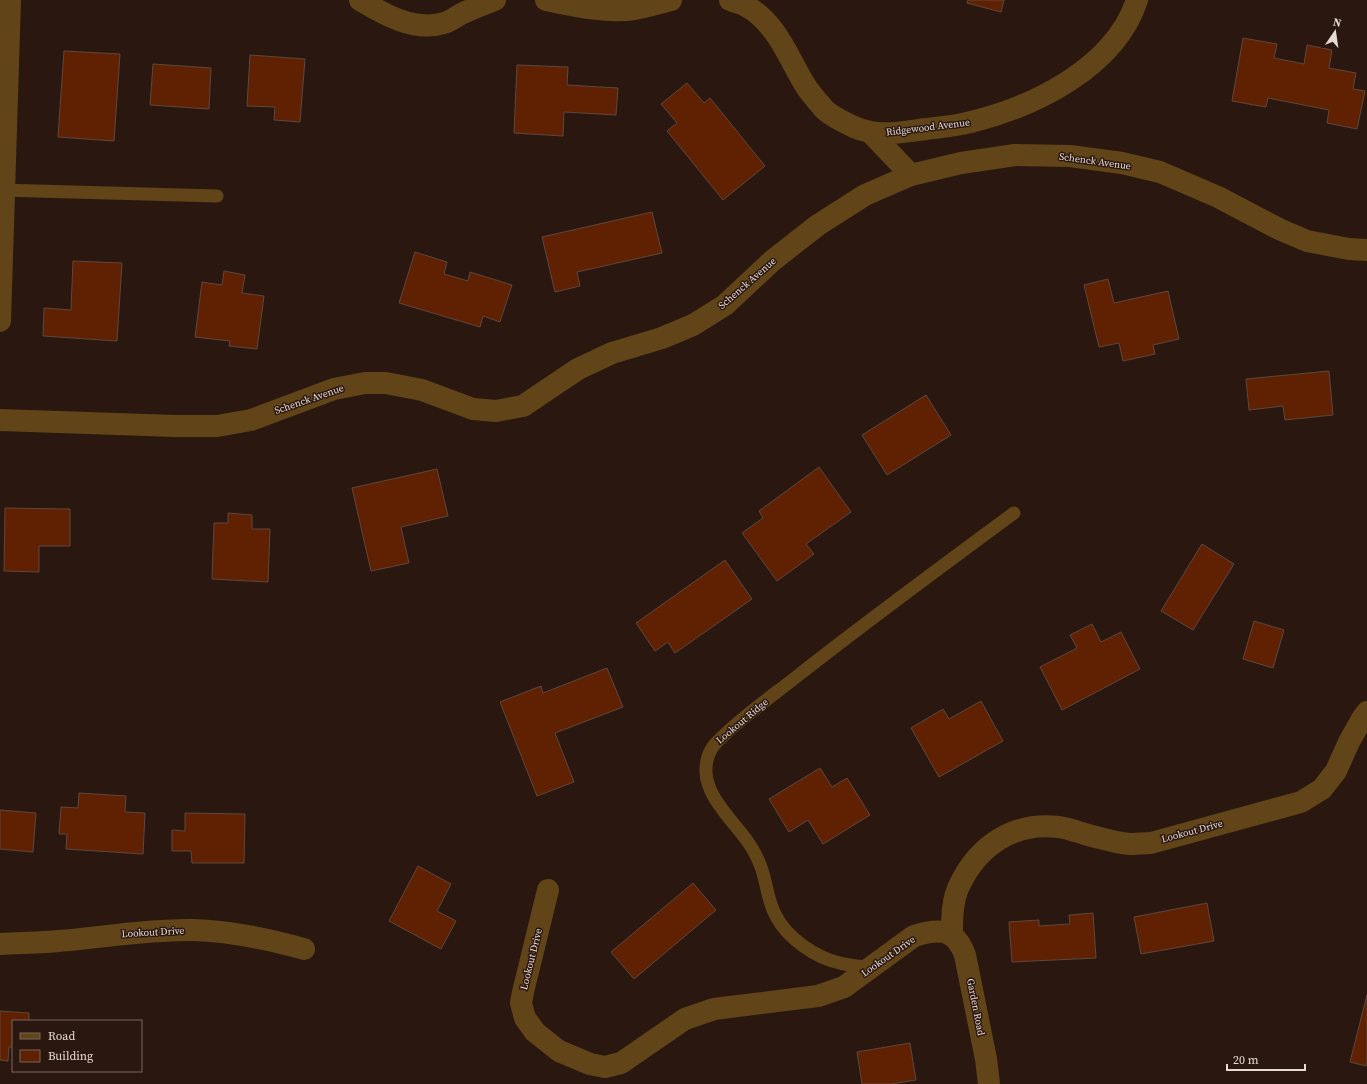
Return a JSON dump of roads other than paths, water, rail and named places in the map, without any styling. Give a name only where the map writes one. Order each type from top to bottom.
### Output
[{"type":"street","points":[[0,321],[2,190],[10,0]]},
{"type":"street","points":[[360,0],[402,22],[424,25],[444,23],[478,6],[495,0]]},
{"type":"street","points":[[546,0],[604,10],[635,9],[671,0]]},
{"type":"street","name":"Ridgewood Avenue","points":[[730,0],[744,5],[761,16],[778,35],[806,86],[825,110],[846,123],[871,133],[890,134],[970,123],[999,115],[1042,96],[1076,77],[1104,53],[1124,29],[1133,14],[1137,0]]},
{"type":"street","points":[[871,133],[911,175]]},
{"type":"street","name":"Schenck Avenue","points":[[0,420],[167,426],[217,426],[251,420],[334,389],[365,383],[386,383],[422,390],[473,409],[496,411],[523,406],[584,366],[612,353],[662,338],[693,325],[725,305],[772,261],[818,225],[865,195],[911,175],[961,163],[1015,156],[1070,156],[1122,163],[1160,172],[1218,197],[1279,229],[1307,241],[1349,249],[1367,250]]},
{"type":"street","name":"Lookout Drive","points":[[548,890],[522,992],[525,1018],[536,1032],[559,1051],[590,1064],[605,1067],[621,1063],[685,1020],[714,1008],[818,996],[844,987],[914,936],[927,932],[945,932],[952,935],[952,919],[955,897],[959,884],[977,856],[997,840],[1015,831],[1040,826],[1060,827],[1107,840],[1130,844],[1151,843],[1302,802],[1322,789],[1336,771],[1348,742],[1362,717],[1367,712]]},
{"type":"street","name":"Lookout Drive","points":[[0,944],[46,942],[149,931],[194,930],[248,935],[304,949]]},
{"type":"street","name":"Garden Road","points":[[952,935],[962,946],[965,955],[986,1059],[989,1084]]},
{"type":"lane","points":[[2,190],[218,196]]},
{"type":"lane","name":"Lookout Ridge","points":[[871,968],[839,963],[813,953],[790,936],[776,916],[767,894],[761,867],[750,844],[712,793],[706,776],[708,757],[714,746],[741,720],[846,638],[1014,513]]}]
